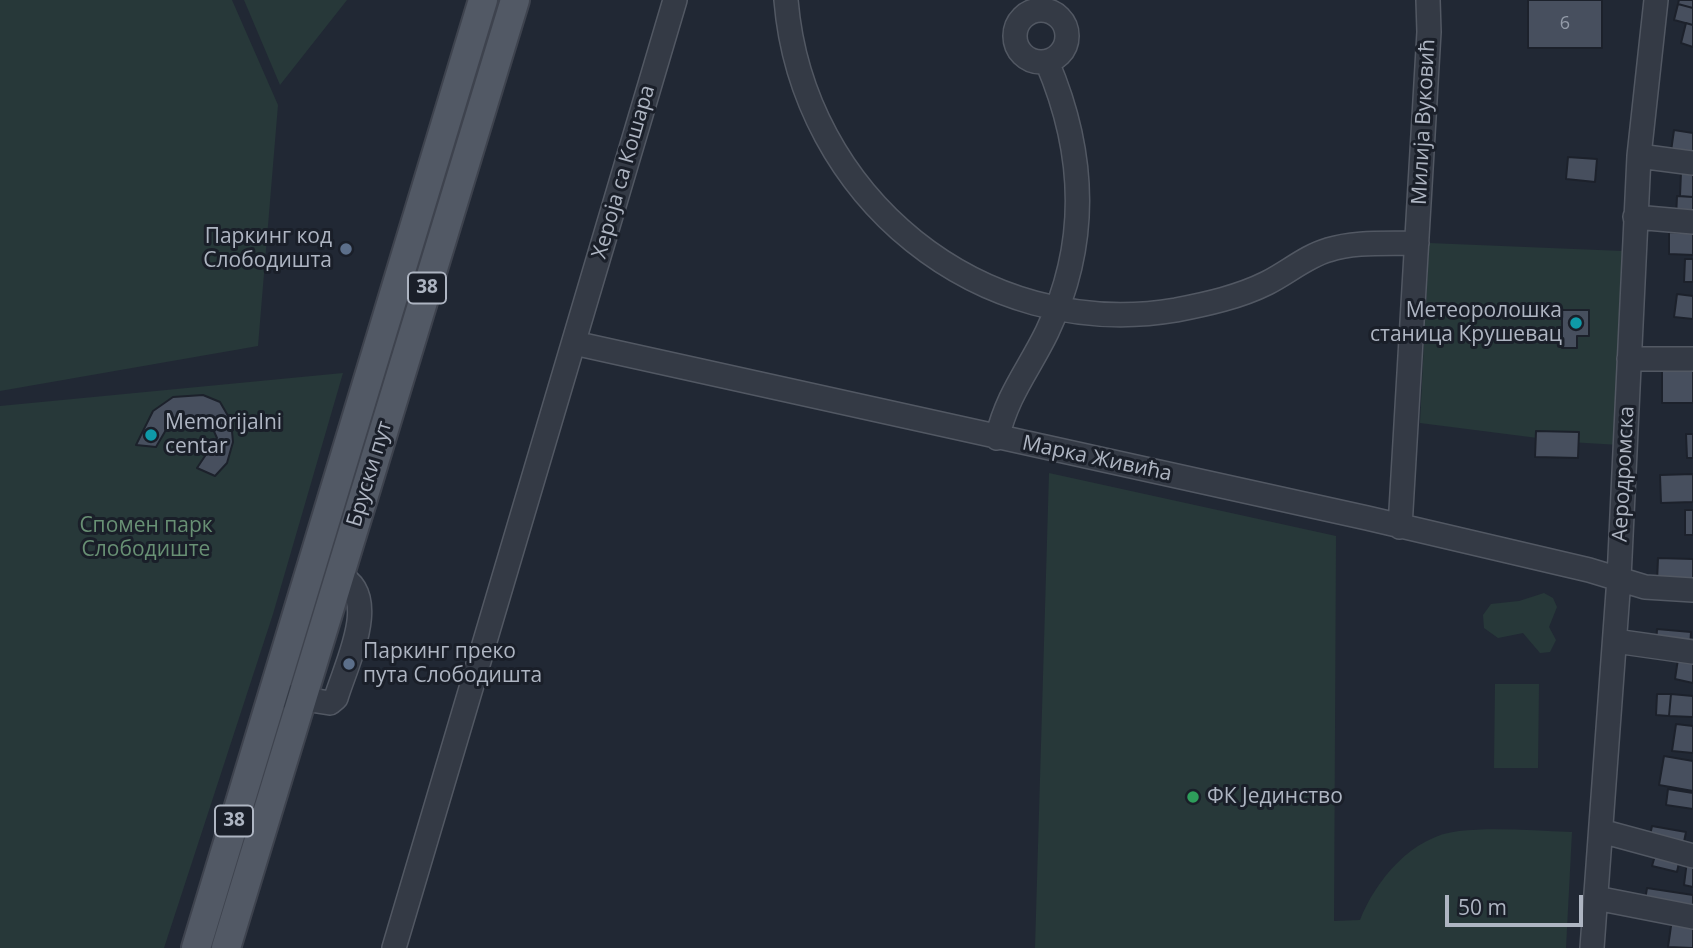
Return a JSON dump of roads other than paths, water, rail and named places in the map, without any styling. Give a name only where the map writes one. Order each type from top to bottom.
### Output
[{"type":"main road","name":"Бруски пут","points":[[196,948],[483,0]]},
{"type":"main road","name":"Бруски пут","points":[[226,948],[515,0]]},
{"type":"street","name":"Хероја са Кошара","points":[[394,948],[675,0]]},
{"type":"street","points":[[786,0],[796,61],[818,124],[847,173],[894,227],[971,279],[1056,309],[1120,314],[1174,310],[1222,300],[1266,284],[1326,250],[1354,244],[1417,243]]},
{"type":"street","name":"Милија Вуковић","points":[[1400,527],[1429,32],[1428,0]]},
{"type":"street","name":"Аеродромска","points":[[1592,948],[1619,579],[1639,156],[1656,0]]},
{"type":"street","points":[[1041,5],[1058,15],[1067,29],[1066,46],[1061,53],[1047,62],[1039,62],[1023,55],[1014,39],[1018,22],[1041,5]]},
{"type":"street","points":[[998,438],[1004,411],[1013,390],[1046,333],[1056,309],[1075,238],[1078,167],[1061,94],[1047,62]]},
{"type":"street","points":[[1639,156],[1693,163]]},
{"type":"street","points":[[1635,217],[1693,222]]},
{"type":"street","name":"Марка Живића","points":[[573,343],[1400,527],[1645,587],[1693,590]]},
{"type":"street","points":[[1629,359],[1693,359]]},
{"type":"street","points":[[1615,641],[1693,652]]},
{"type":"street","points":[[272,693],[300,699]]},
{"type":"street","points":[[1601,831],[1693,856]]},
{"type":"street","points":[[1596,898],[1693,917]]},
{"type":"place","name":"Паркинг код Слободишта","points":[[346,249]]},
{"type":"place","name":"Метеоролошка станица Крушевац","points":[[1576,323]]},
{"type":"place","name":"Memorijalni centar","points":[[151,435]]},
{"type":"place","name":"Паркинг преко пута Слободишта","points":[[349,664]]},
{"type":"place","name":"ФК Јединство","points":[[1193,797]]},
{"type":"park label","name":"Спомен парк Слободиште","points":[[146,538]]}]
